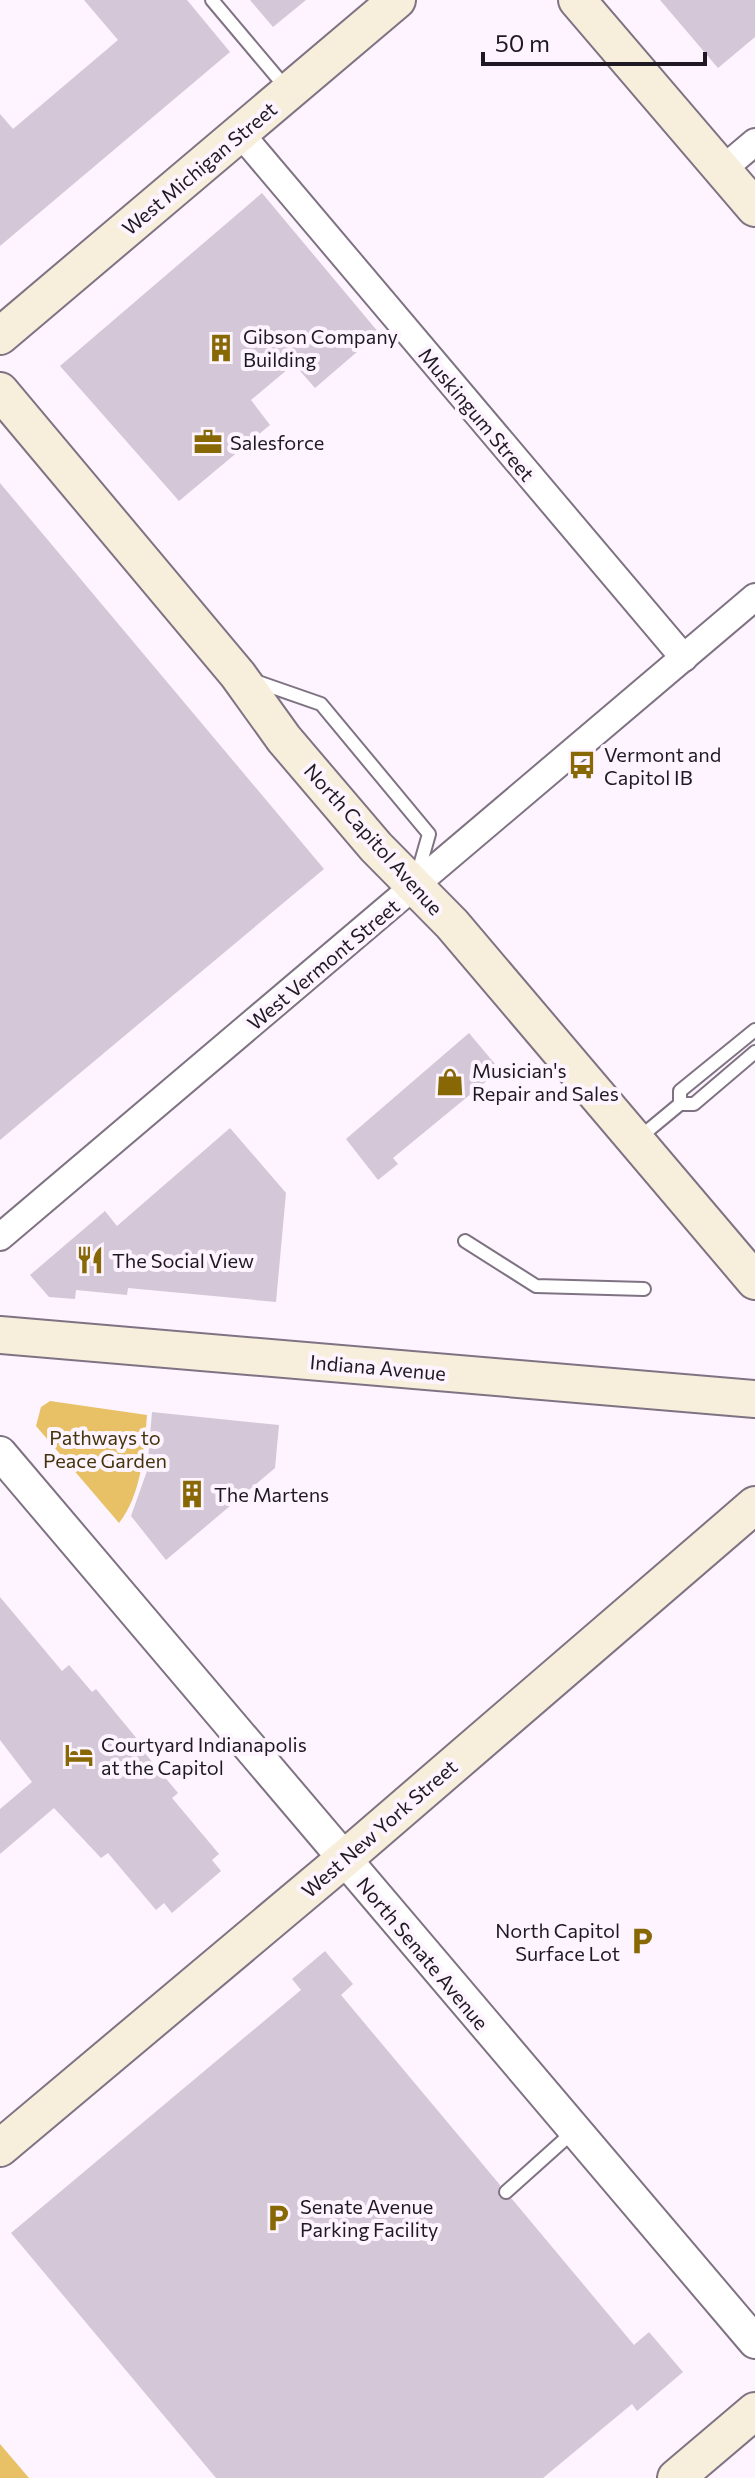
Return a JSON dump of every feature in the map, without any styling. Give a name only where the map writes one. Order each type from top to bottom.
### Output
[{"type":"main road","name":"West Michigan Street","points":[[0,336],[397,0]]},
{"type":"main road","points":[[577,0],[755,208]]},
{"type":"main road","name":"North Capitol Avenue","points":[[0,391],[238,675],[284,739],[414,888],[452,924],[755,1281]]},
{"type":"main road","name":"Indiana Avenue","points":[[0,1335],[755,1399]]},
{"type":"main road","name":"West New York Street","points":[[0,2148],[343,1860],[755,1505]]},
{"type":"main road","points":[[676,2478],[755,2411]]},
{"type":"street","name":"Muskingum Street","points":[[240,133],[684,658]]},
{"type":"street","points":[[723,169],[755,142]]},
{"type":"street","name":"West Vermont Street","points":[[0,1237],[755,597]]},
{"type":"street","name":"North Senate Avenue","points":[[0,1453],[755,2342]]},
{"type":"lane","points":[[212,0],[289,92]]},
{"type":"lane","points":[[238,675],[321,704],[429,834],[414,888]]},
{"type":"lane","points":[[680,1104],[680,1091],[755,1030]]},
{"type":"lane","points":[[636,1140],[680,1104],[694,1104],[755,1052]]},
{"type":"lane","points":[[465,1241],[536,1286],[644,1289]]},
{"type":"lane","points":[[506,2192],[574,2131]]},
{"type":"green space","name":"Pathways to Peace Garden","points":[[50,1401],[147,1415],[137,1486],[119,1523],[36,1426],[41,1407]]},
{"type":"green space","points":[[0,2444],[29,2478],[0,2478]]},
{"type":"building","points":[[84,0],[187,0],[230,52],[0,246],[0,114],[13,129],[118,40]]},
{"type":"building","points":[[250,0],[306,0],[273,27]]},
{"type":"building","points":[[660,0],[755,0],[755,37],[718,68]]},
{"type":"building","name":"Gibson Company Building","points":[[262,193],[379,333],[315,388],[294,364],[251,400],[270,425],[179,501],[60,366]]},
{"type":"building","points":[[0,483],[324,869],[0,1140]]},
{"type":"building","points":[[469,1033],[500,1070],[393,1158],[398,1164],[378,1180],[346,1139]]},
{"type":"building","points":[[230,1128],[286,1193],[276,1302],[128,1288],[127,1295],[76,1290],[75,1299],[49,1297],[30,1275],[105,1211],[117,1226]]},
{"type":"building","name":"The Martens","points":[[152,1412],[279,1425],[275,1468],[166,1560],[131,1516],[147,1471]]},
{"type":"building","name":"Courtyard Indianapolis at the Capitol","points":[[0,1597],[62,1671],[69,1665],[92,1692],[96,1689],[178,1793],[172,1798],[219,1854],[212,1860],[221,1871],[172,1913],[164,1903],[156,1910],[108,1853],[101,1858],[54,1808],[0,1854],[0,1809],[32,1782],[0,1740]]},
{"type":"building","name":"Senate Avenue Parking Facility","points":[[325,1951],[353,1984],[341,1995],[500,2185],[499,2197],[512,2199],[634,2345],[649,2332],[683,2372],[637,2411],[632,2404],[543,2478],[216,2478],[11,2233],[301,1990],[292,1979]]},
{"type":"place","name":"Gibson Company Building","points":[[221,348]]},
{"type":"place","name":"Salesforce","points":[[208,442]]},
{"type":"place","name":"Vermont and Capitol IB","points":[[582,765]]},
{"type":"place","name":"Musician's Repair and Sales","points":[[450,1082]]},
{"type":"place","name":"The Social View","points":[[90,1260]]},
{"type":"place","name":"The Martens","points":[[192,1494]]},
{"type":"place","name":"Courtyard Indianapolis at the Capitol","points":[[79,1755]]},
{"type":"place","name":"North Capitol Surface Lot","points":[[642,1941]]},
{"type":"place","name":"Senate Avenue Parking Facility","points":[[278,2218]]}]
